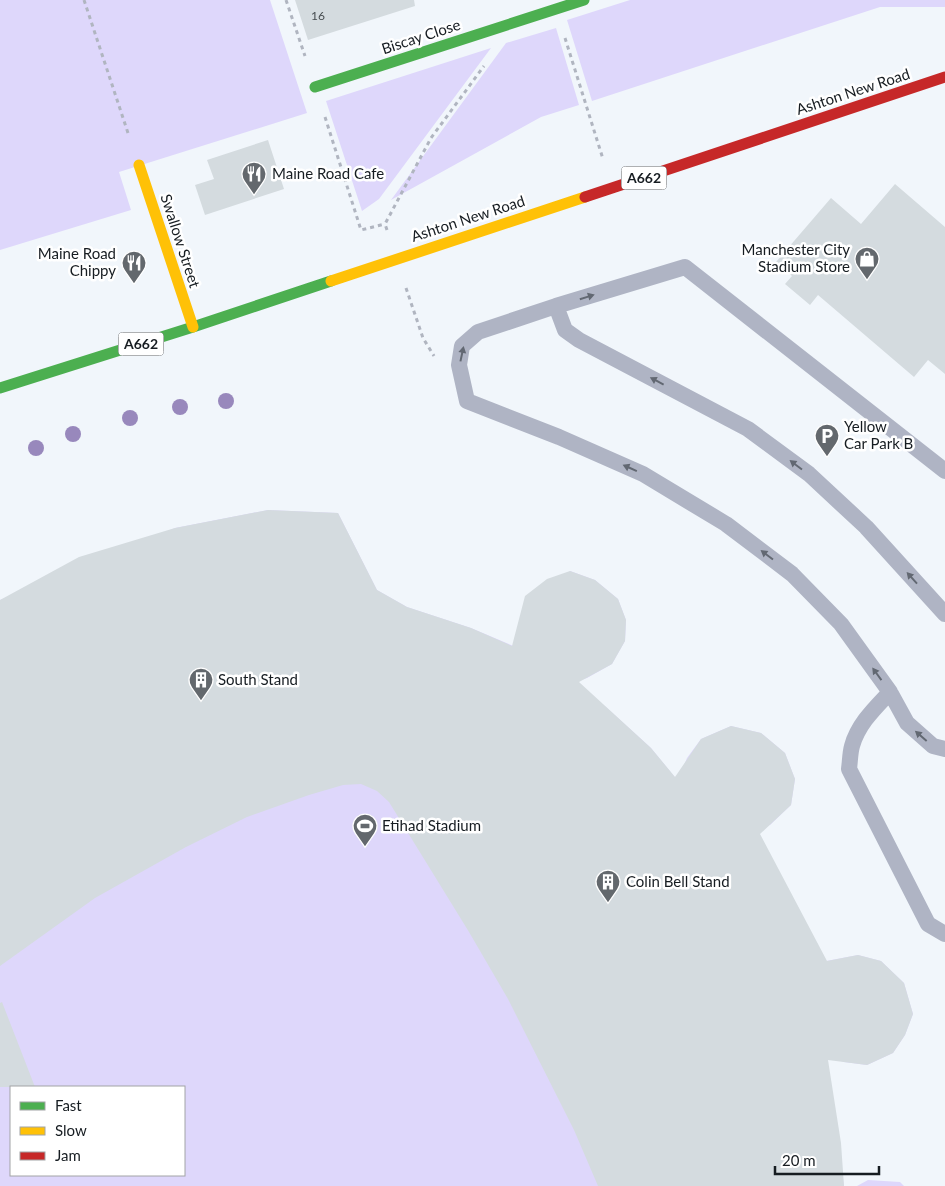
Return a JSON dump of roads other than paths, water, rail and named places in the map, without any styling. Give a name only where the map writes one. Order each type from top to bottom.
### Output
[{"type":"main road","name":"Biscay Close","points":[[315,87],[584,0]]},
{"type":"main road","name":"Ashton New Road","points":[[0,388],[193,327],[945,77]]},
{"type":"main road","name":"Swallow Street","points":[[139,165],[193,327]]},
{"type":"lane","points":[[945,471],[685,267],[478,332],[462,346],[459,365],[467,401],[643,474],[726,524],[792,574],[841,624],[890,692],[907,723],[933,746],[945,750]]},
{"type":"lane","points":[[556,306],[565,330],[579,340],[748,429],[809,474],[866,527],[945,614]]},
{"type":"lane","points":[[890,692],[868,716],[858,731],[851,747],[849,770],[928,924],[945,934]]},
{"type":"place","name":"Maine Road Cafe","points":[[254,195]]},
{"type":"place","name":"Manchester City Stadium Store","points":[[867,280]]},
{"type":"place","name":"Maine Road Chippy","points":[[134,284]]},
{"type":"place","name":"Yellow Car Park B","points":[[827,457]]},
{"type":"place","name":"South Stand","points":[[201,701]]},
{"type":"place","name":"Etihad Stadium","points":[[365,847]]},
{"type":"place","name":"Colin Bell Stand","points":[[608,903]]}]
